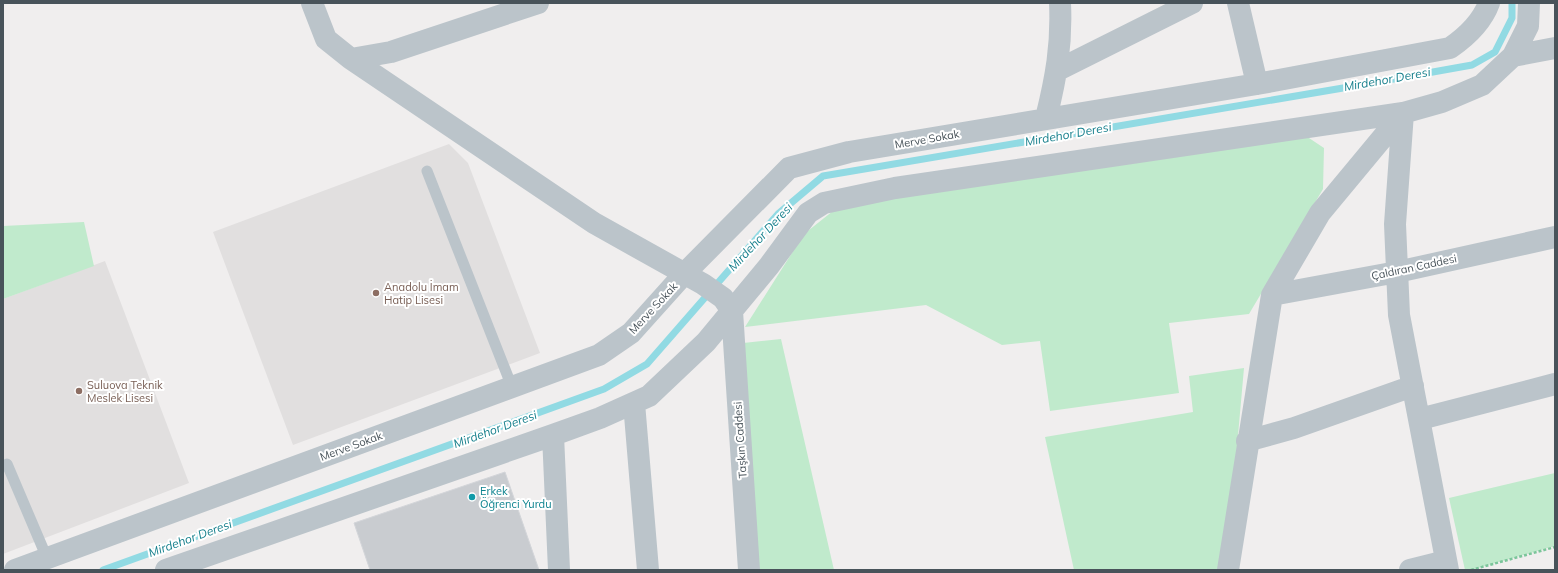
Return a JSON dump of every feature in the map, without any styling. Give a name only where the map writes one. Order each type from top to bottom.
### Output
[{"type":"street","points":[[312,3],[326,39],[351,59],[594,223],[694,279],[728,305]]},
{"type":"street","points":[[351,59],[391,52],[538,3]]},
{"type":"street","points":[[1046,118],[1058,70],[1061,22],[1060,3]]},
{"type":"street","points":[[1058,70],[1192,3]]},
{"type":"street","points":[[1238,3],[1257,84]]},
{"type":"street","name":"Merve Sokak","points":[[15,570],[599,355],[631,333],[694,279],[789,168],[849,152],[1257,84],[1450,48],[1470,32],[1479,22],[1489,3]]},
{"type":"street","points":[[166,570],[553,435],[649,396],[706,342],[728,305],[769,266],[808,213],[824,203],[895,188],[1403,113],[1442,102],[1482,84],[1513,56],[1528,26],[1529,3]]},
{"type":"street","points":[[1513,56],[1555,48]]},
{"type":"street","points":[[1403,113],[1395,224],[1399,315],[1414,386],[1447,566],[1410,570]]},
{"type":"street","points":[[1228,570],[1272,295],[1320,213],[1403,113]]},
{"type":"street","name":"Çaldıran Caddesi","points":[[1272,295],[1397,272],[1555,237]]},
{"type":"street","name":"Taşkın Caddesi","points":[[728,305],[748,570]]},
{"type":"street","points":[[1420,419],[1555,384]]},
{"type":"street","points":[[1248,441],[1294,428],[1414,386]]},
{"type":"street","points":[[634,403],[648,570]]},
{"type":"street","points":[[553,435],[559,570]]},
{"type":"lane","points":[[427,171],[512,387]]},
{"type":"lane","points":[[7,464],[47,558]]},
{"type":"path","points":[[1471,570],[1555,547]]},
{"type":"shaded area","name":"Anadolu İmam Hatip Lisesi","points":[[449,144],[468,163],[540,353],[293,445],[213,232]]},
{"type":"shaded area","name":"Suluova Teknik Meslek Lisesi","points":[[105,261],[189,483],[3,554],[3,299]]},
{"type":"green space","points":[[1303,134],[1324,148],[1323,189],[1249,314],[1169,323],[1179,393],[1050,411],[1040,341],[1002,345],[926,305],[745,327],[804,234],[838,207]]},
{"type":"green space","points":[[84,222],[94,266],[3,299],[3,226]]},
{"type":"green space","points":[[781,339],[834,570],[748,570],[734,344]]},
{"type":"green space","points":[[1244,368],[1226,570],[1074,570],[1045,437],[1193,412],[1189,376]]},
{"type":"green space","points":[[1555,473],[1555,546],[1471,570],[1465,570],[1449,498]]},
{"type":"building","name":"Erkek Öğrenci Yurdu","points":[[505,472],[539,570],[370,570],[354,523]]},
{"type":"waterway","name":"Mirdehor Deresi","points":[[103,570],[604,389],[647,364],[778,214],[823,176],[1472,65],[1495,52],[1512,18],[1512,3]]},
{"type":"place","name":"Anadolu İmam Hatip Lisesi","points":[[376,293]]},
{"type":"place","name":"Suluova Teknik Meslek Lisesi","points":[[79,391]]},
{"type":"place","name":"Erkek Öğrenci Yurdu","points":[[472,497]]}]
